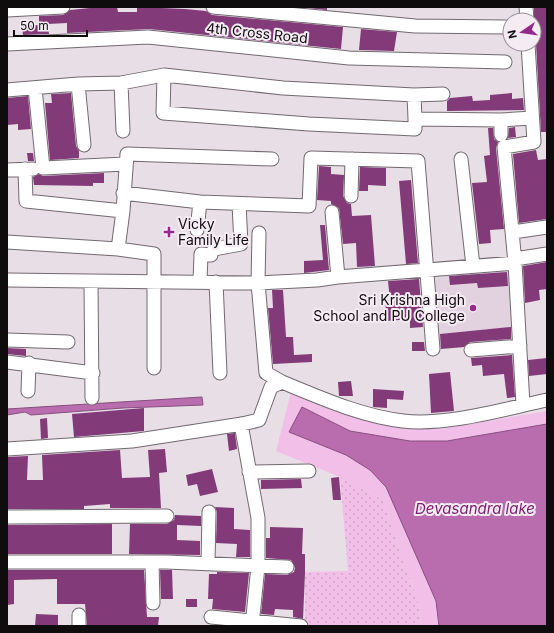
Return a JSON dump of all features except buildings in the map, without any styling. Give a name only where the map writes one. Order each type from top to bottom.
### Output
[{"type":"street","points":[[7,10],[63,7]]},
{"type":"street","points":[[213,7],[415,26],[502,27]]},
{"type":"street","name":"4th Cross Road","points":[[7,44],[148,37],[349,58],[504,62]]},
{"type":"street","points":[[524,405],[513,232],[504,147],[541,141],[532,118],[528,52]]},
{"type":"street","points":[[164,75],[163,113],[309,124],[415,128],[414,95]]},
{"type":"street","points":[[7,90],[78,84],[120,83],[164,75],[283,88],[414,95],[444,94]]},
{"type":"street","points":[[120,83],[123,131]]},
{"type":"street","points":[[78,84],[84,145]]},
{"type":"street","points":[[34,88],[43,168]]},
{"type":"street","points":[[415,119],[500,120],[532,118]]},
{"type":"street","points":[[500,120],[501,135]]},
{"type":"street","points":[[118,249],[123,211],[123,193],[127,154],[272,158]]},
{"type":"street","points":[[123,193],[200,202],[309,206],[311,158],[418,161],[433,349]]},
{"type":"street","points":[[351,196],[352,159]]},
{"type":"street","points":[[461,159],[473,266]]},
{"type":"street","points":[[7,170],[126,164]]},
{"type":"street","points":[[25,169],[26,201],[123,211]]},
{"type":"street","points":[[197,230],[200,202]]},
{"type":"street","points":[[200,282],[201,254],[241,244],[239,204]]},
{"type":"street","points":[[332,212],[338,277]]},
{"type":"street","points":[[513,232],[547,227]]},
{"type":"street","points":[[259,232],[258,283],[266,373],[282,382],[341,406],[404,421],[453,420],[547,400]]},
{"type":"street","points":[[7,242],[118,249],[154,254],[154,368]]},
{"type":"street","points":[[7,280],[258,283],[317,280],[426,269],[473,266],[515,261],[547,254]]},
{"type":"street","points":[[91,282],[93,373],[92,398]]},
{"type":"street","points":[[216,282],[220,373]]},
{"type":"street","points":[[7,340],[68,342]]},
{"type":"street","points":[[471,350],[520,346]]},
{"type":"street","points":[[7,362],[93,373]]},
{"type":"street","points":[[28,391],[30,364]]},
{"type":"street","points":[[7,449],[132,441],[258,420],[271,387],[282,382]]},
{"type":"street","points":[[240,424],[258,518],[258,566],[252,624]]},
{"type":"street","points":[[249,472],[309,471]]},
{"type":"street","points":[[208,512],[208,564]]},
{"type":"street","points":[[7,516],[167,516]]},
{"type":"street","points":[[7,562],[152,562],[287,567]]},
{"type":"street","points":[[152,562],[153,603]]},
{"type":"street","points":[[211,617],[252,624],[301,626]]},
{"type":"shaded area","name":"Sri Krishna High School and PU College","points":[[510,268],[515,344],[435,349],[430,272]]},
{"type":"shaded area","points":[[291,392],[359,418],[441,429],[547,411],[547,424],[447,441],[410,441],[349,431],[302,407],[289,432],[346,455],[370,470],[386,488],[436,601],[439,626],[421,626],[419,605],[383,500],[340,477],[276,451]]},
{"type":"shaded area","points":[[340,477],[383,500],[419,605],[421,626],[305,626],[305,572],[348,571]]},
{"type":"water","points":[[202,397],[203,405],[123,408],[31,415],[25,412],[7,415],[7,409]]},
{"type":"water","name":"Devasandra lake","points":[[302,407],[350,431],[410,441],[447,441],[547,424],[547,626],[439,626],[436,601],[386,487],[370,470],[346,455],[289,432]]},
{"type":"place","name":"Vicky Family Life","points":[[169,232]]},
{"type":"place","name":"Sri Krishna High School and PU College","points":[[473,308]]}]
